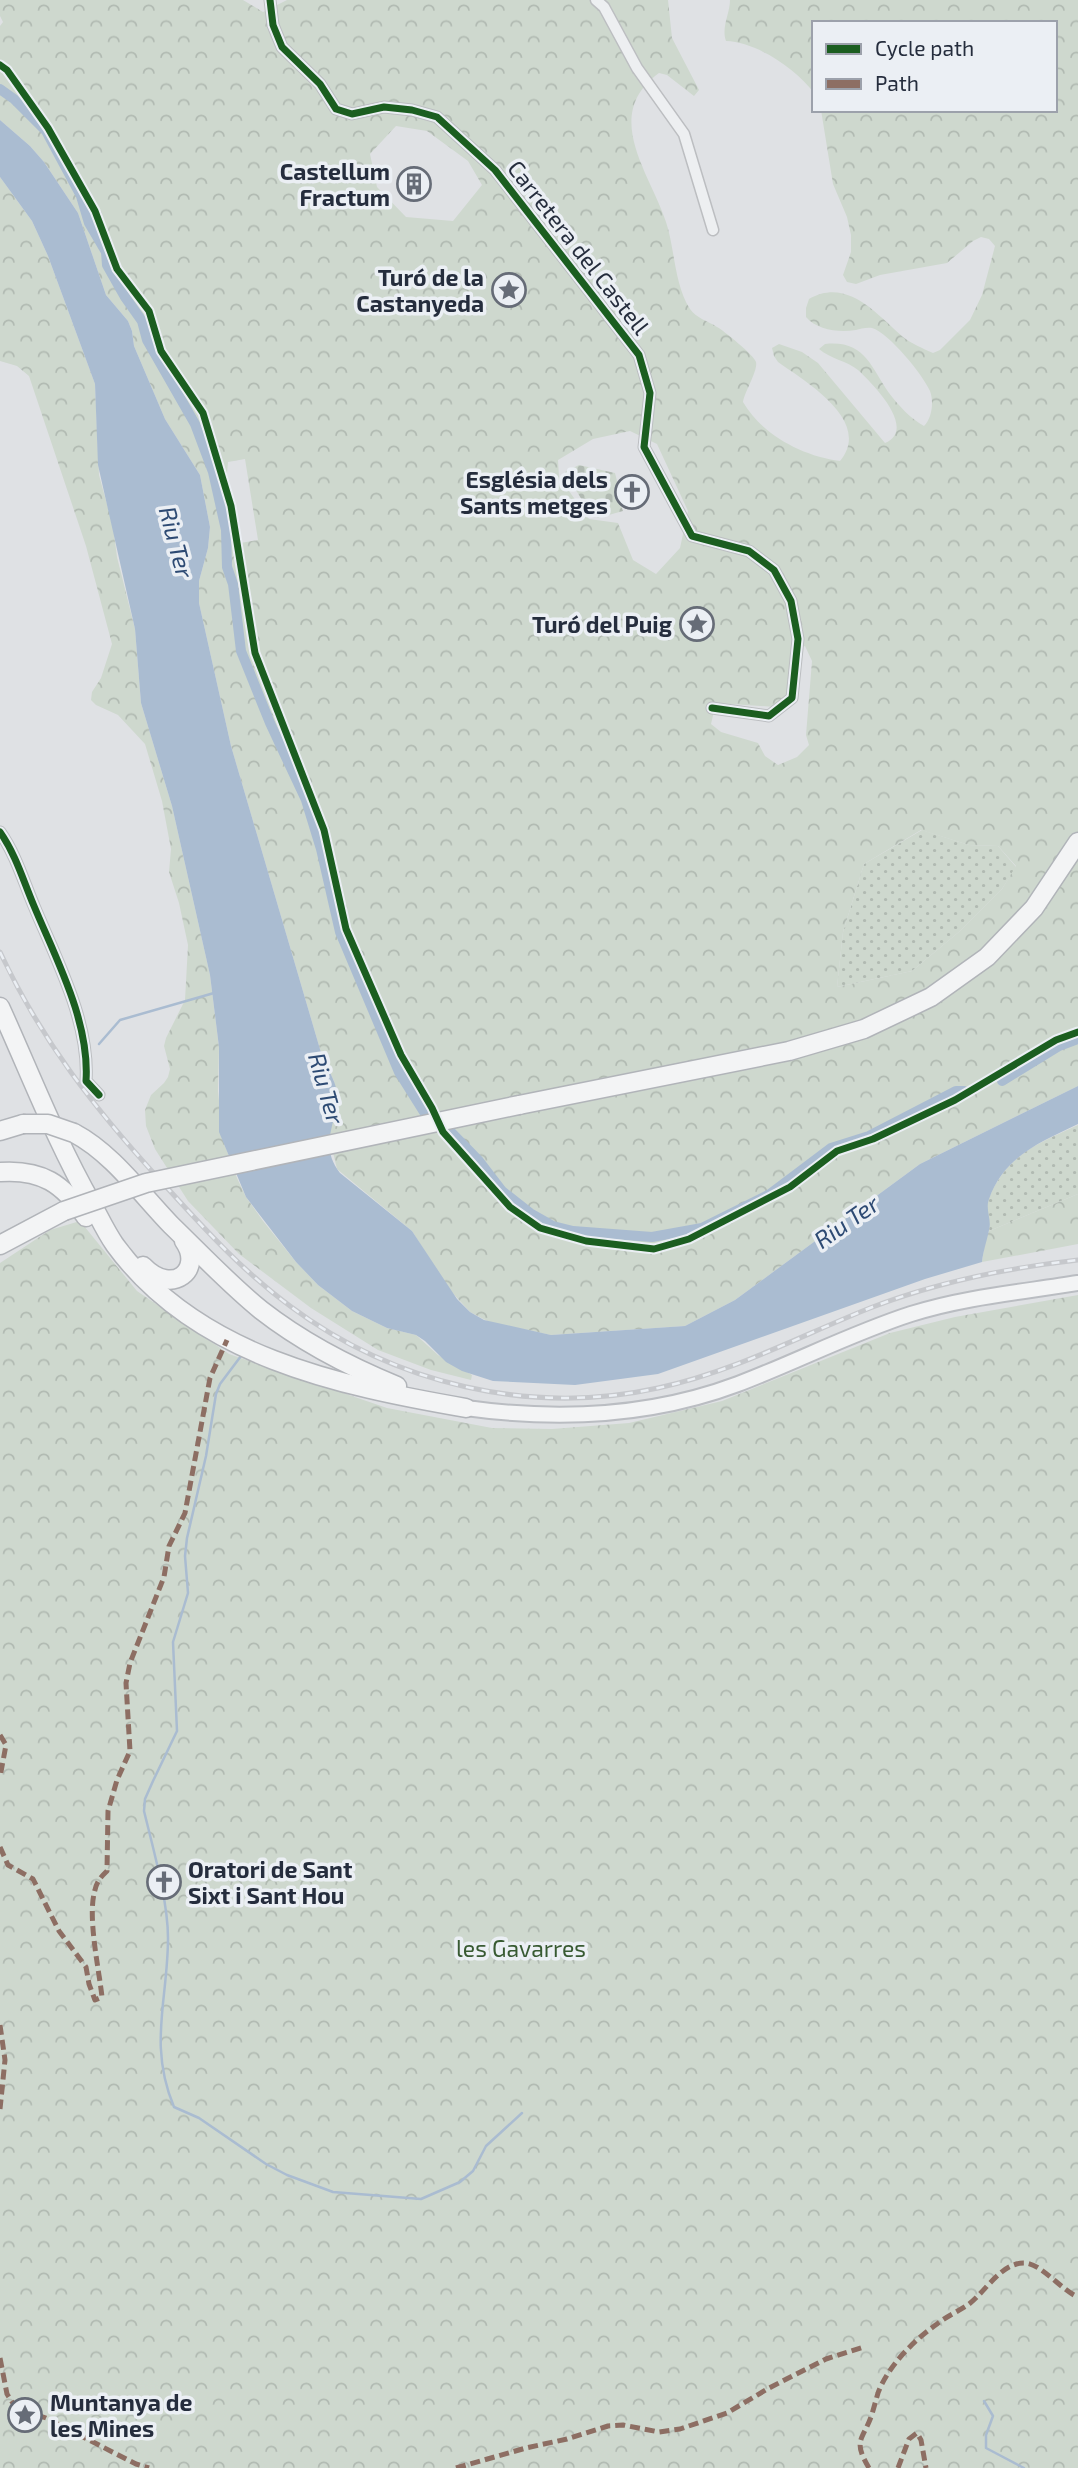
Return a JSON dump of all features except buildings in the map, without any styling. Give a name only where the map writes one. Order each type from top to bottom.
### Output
[{"type":"highway","points":[[0,1236],[146,1183],[789,1051],[875,1024],[931,997],[987,957],[1034,908],[1078,842]]},
{"type":"highway","points":[[0,1007],[64,1152],[85,1192],[114,1243],[147,1283]]},
{"type":"highway","points":[[0,1131],[23,1124],[48,1124],[74,1133],[103,1155],[253,1304],[306,1341],[370,1375],[467,1408]]},
{"type":"highway","points":[[0,1172],[23,1172],[48,1179],[64,1189],[124,1267],[170,1304],[227,1340],[272,1359],[349,1384],[467,1408]]},
{"type":"highway","points":[[85,1192],[101,1210],[120,1240],[146,1269],[163,1280],[173,1280],[183,1275],[191,1258],[188,1247],[171,1224]]},
{"type":"highway","points":[[0,1245],[35,1224]]},
{"type":"highway","points":[[0,1252],[35,1224]]},
{"type":"main road","points":[[467,1408],[511,1414],[579,1416],[645,1409],[691,1399],[738,1384],[920,1311],[953,1303],[1078,1283]]},
{"type":"street","name":"Carretera del Castell","points":[[270,0],[273,24],[282,47],[320,84],[337,108],[352,114],[384,107],[412,110],[437,117],[495,170],[639,355],[650,393],[644,447],[692,536],[749,551],[774,570],[791,601],[798,639],[792,698],[769,716],[712,708]]},
{"type":"street","points":[[596,0],[604,7],[637,68],[684,134],[713,230]]},
{"type":"street","points":[[0,832],[17,861],[55,954],[83,1039],[87,1056],[86,1081],[99,1095]]},
{"type":"green space","points":[[0,0],[243,0],[263,12],[287,0],[668,0],[672,38],[699,90],[694,96],[667,75],[659,73],[642,89],[633,107],[632,126],[641,164],[666,222],[681,289],[693,312],[725,333],[756,362],[743,402],[751,414],[772,434],[798,449],[840,461],[848,446],[848,431],[842,417],[819,392],[778,362],[772,348],[779,344],[802,352],[818,363],[885,443],[894,436],[897,428],[889,406],[858,370],[819,349],[825,344],[849,346],[865,357],[896,402],[924,426],[932,405],[930,391],[905,355],[879,331],[872,328],[843,331],[816,325],[806,317],[809,299],[823,293],[849,296],[872,310],[906,339],[933,353],[940,350],[970,320],[982,295],[995,246],[989,239],[981,237],[947,263],[880,275],[856,284],[847,282],[843,275],[851,252],[851,235],[847,217],[833,184],[821,112],[1057,112],[1057,21],[812,21],[812,91],[775,58],[750,46],[726,41],[730,0],[1078,0],[1078,1086],[920,1164],[735,1300],[685,1326],[551,1335],[489,1322],[470,1312],[449,1289],[412,1231],[337,1169],[329,1136],[336,1098],[334,1081],[322,1056],[231,746],[199,603],[199,581],[208,548],[210,527],[200,475],[165,419],[134,346],[128,321],[106,295],[78,213],[44,162],[0,120],[0,26],[3,22],[0,16]],"holes":[[[396,126],[427,131],[468,161],[482,185],[453,221],[406,217],[377,187],[370,154]],[[630,431],[657,444],[688,511],[680,548],[656,574],[633,560],[618,523],[589,519],[559,477],[558,460],[593,439]],[[245,459],[258,540],[235,544],[225,495],[228,462]],[[805,646],[812,661],[806,735],[809,745],[797,757],[778,765],[765,756],[758,743],[721,732],[711,724],[716,703],[775,707],[787,695],[794,651]],[[921,830],[969,845],[998,846],[1016,866],[1002,889],[960,931],[912,971],[837,987],[843,932],[864,864]]]},
{"type":"green space","points":[[0,177],[32,221],[48,256],[95,384],[99,475],[135,629],[141,703],[172,806],[210,975],[219,1047],[218,1091],[223,1140],[237,1178],[246,1197],[263,1221],[318,1285],[352,1311],[387,1328],[416,1335],[438,1355],[472,1375],[471,1380],[431,1370],[378,1350],[311,1308],[239,1254],[188,1201],[155,1149],[146,1126],[145,1110],[151,1095],[168,1077],[170,1069],[164,1046],[185,1000],[188,945],[169,872],[171,849],[162,801],[145,744],[118,715],[91,700],[112,644],[86,546],[29,376],[17,366],[0,361]]},
{"type":"green space","points":[[579,465],[615,473],[619,489],[615,490],[623,511],[598,518],[588,510],[565,472]]},
{"type":"green space","points":[[922,830],[969,845],[998,846],[1016,867],[1002,889],[960,931],[912,971],[837,987],[843,932],[864,864]]},
{"type":"green space","points":[[1078,1125],[1078,1194],[989,1231],[988,1199],[1010,1165],[1030,1149]]},
{"type":"green space","points":[[1078,1194],[1078,1244],[982,1262],[989,1231]]},
{"type":"green space","name":"les Gavarres","points":[[80,1221],[137,1291],[229,1354],[387,1408],[492,1428],[552,1429],[629,1423],[722,1401],[890,1333],[955,1317],[1078,1295],[1078,2468],[0,2468],[0,1263],[50,1230]]},
{"type":"water","name":"Riu Ter","points":[[0,120],[44,162],[78,213],[106,295],[128,321],[134,346],[165,419],[200,475],[210,527],[208,548],[199,581],[199,603],[231,746],[322,1056],[336,1087],[337,1103],[329,1142],[333,1162],[340,1173],[412,1231],[457,1299],[470,1312],[484,1320],[551,1335],[685,1326],[735,1300],[920,1164],[1078,1086],[1078,1124],[1025,1152],[1004,1172],[996,1184],[988,1203],[990,1226],[982,1262],[925,1279],[658,1374],[575,1385],[493,1381],[462,1371],[446,1362],[416,1335],[387,1328],[352,1311],[318,1285],[296,1262],[246,1197],[219,1132],[219,1047],[210,975],[172,806],[141,703],[135,629],[98,465],[95,384],[48,256],[32,221],[0,177]]},
{"type":"waterway","points":[[0,89],[46,131],[81,196],[89,223],[106,252],[107,265],[142,321],[147,340],[195,424],[213,472],[226,530],[227,567],[233,584],[241,651],[270,723],[306,800],[321,849],[340,932],[399,1072],[426,1115]]},
{"type":"waterway","points":[[99,1044],[120,1020],[214,993]]},
{"type":"waterway","points":[[1002,1081],[1059,1046],[1078,1039]]},
{"type":"waterway","points":[[448,1129],[479,1161],[502,1191],[530,1213],[553,1226],[573,1231],[652,1237],[702,1228],[770,1194],[831,1148],[869,1136],[956,1091],[964,1091]]},
{"type":"waterway","points":[[241,1356],[220,1384],[216,1394],[206,1456],[187,1538],[185,1556],[188,1593],[173,1642],[177,1731],[145,1799],[144,1811],[166,1908],[168,1938],[161,2043],[166,2084],[174,2107],[199,2118],[266,2164],[287,2175],[333,2192],[421,2199],[460,2182],[473,2171],[486,2146],[522,2113]]},
{"type":"waterway","points":[[984,2401],[993,2416],[986,2435],[986,2448],[1024,2468]]},
{"type":"railway","points":[[0,952],[33,1015],[92,1100],[136,1153],[222,1246],[272,1292],[330,1333],[374,1356],[419,1374],[465,1387],[513,1395],[562,1398],[610,1396],[658,1388],[713,1373],[870,1308],[947,1283],[1025,1267],[1078,1260]]},
{"type":"marked path","points":[[0,1847],[8,1865],[33,1879],[59,1931],[86,1967],[95,2000],[102,1997],[92,1914],[97,1884],[107,1871],[108,1811],[117,1780],[130,1751],[126,1683],[130,1663],[164,1577],[169,1546],[185,1513],[210,1378],[227,1340]]},
{"type":"marked path","points":[[0,1735],[6,1745],[0,1777]]},
{"type":"marked path","points":[[0,2025],[5,2060],[0,2109]]},
{"type":"marked path","points":[[869,2468],[860,2445],[882,2383],[895,2364],[928,2330],[969,2304],[1001,2273],[1016,2264],[1024,2263],[1037,2267],[1078,2297]]},
{"type":"marked path","points":[[456,2468],[608,2426],[623,2425],[659,2432],[680,2429],[727,2413],[826,2359],[864,2347]]},
{"type":"marked path","points":[[0,2358],[7,2394],[16,2408],[46,2418],[149,2468]]},
{"type":"marked path","points":[[898,2468],[909,2439],[917,2433],[921,2440],[926,2468]]},
{"type":"cycle path","points":[[270,0],[273,25],[282,47],[320,84],[336,109],[352,114],[384,107],[412,110],[437,117],[495,170],[639,355],[650,393],[644,447],[692,536],[749,551],[774,570],[791,601],[798,639],[792,698],[769,716],[712,708]]},
{"type":"cycle path","points":[[0,65],[7,70],[48,128],[95,211],[117,269],[149,311],[161,351],[203,413],[231,506],[255,653],[324,830],[346,929],[401,1055],[443,1132],[510,1207],[540,1228],[586,1241],[654,1249],[689,1239],[790,1187],[837,1151],[873,1139],[955,1100],[1056,1040],[1078,1032]]},
{"type":"cycle path","points":[[0,832],[15,859],[70,991],[83,1036],[86,1081],[99,1095]]},
{"type":"place","name":"Castellum Fractum","points":[[414,184]]},
{"type":"place","name":"Turó de la Castanyeda","points":[[509,290]]},
{"type":"place","name":"Església dels Sants metges","points":[[632,492]]},
{"type":"place","name":"Turó del Puig","points":[[697,624]]},
{"type":"place","name":"Oratori de Sant Sixt i Sant Hou","points":[[164,1882]]},
{"type":"place","name":"Muntanya de les Mines","points":[[25,2415]]}]
